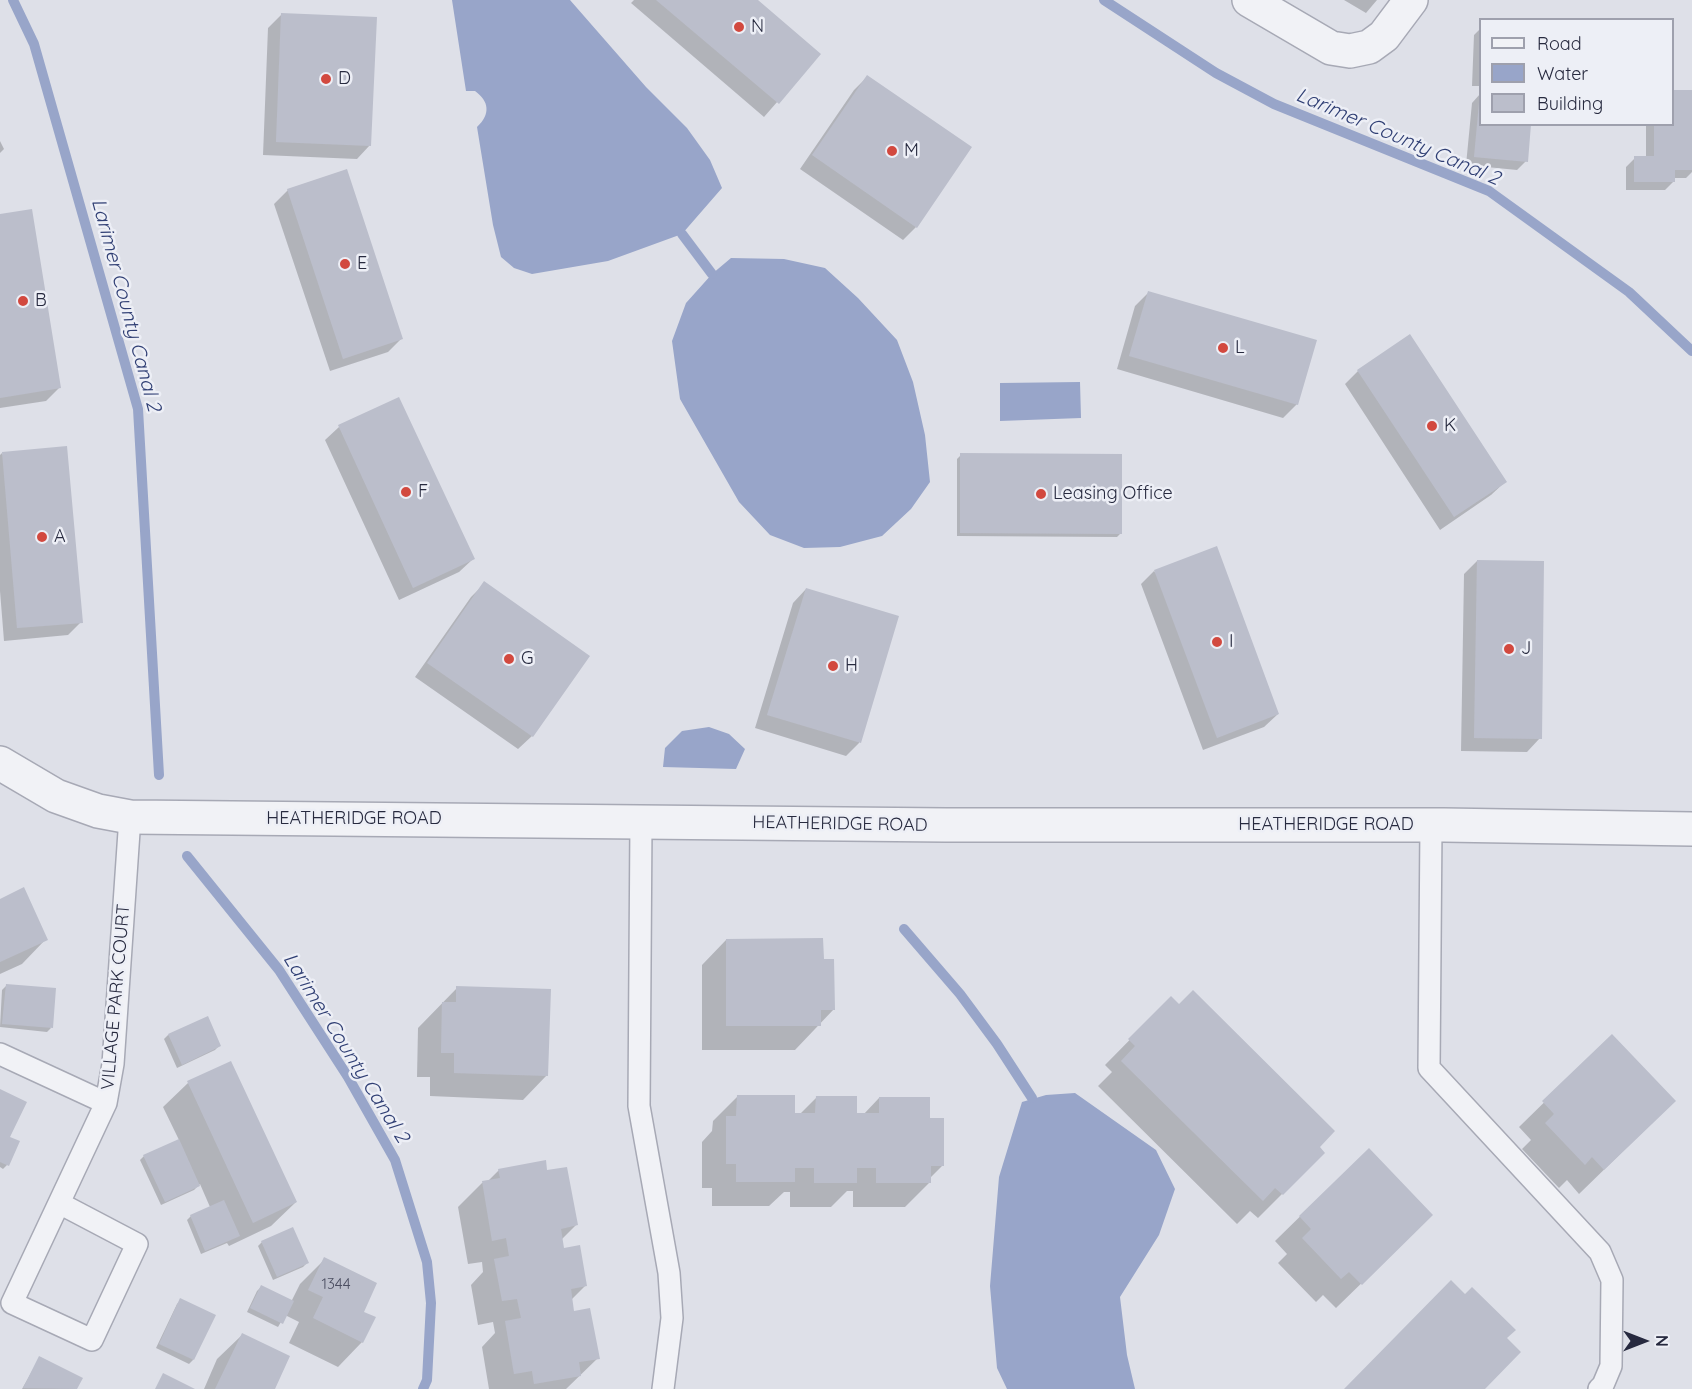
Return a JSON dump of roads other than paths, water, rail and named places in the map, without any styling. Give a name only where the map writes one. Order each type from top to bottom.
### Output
[{"type":"street","points":[[1250,0],[1331,48],[1350,51],[1369,48],[1384,36],[1411,0]]},
{"type":"street","name":"HEATHERIDGE ROAD","points":[[0,763],[56,796],[98,811],[130,817],[934,825],[1431,825],[1692,829]]},
{"type":"lane","name":"VILLAGE PARK COURT","points":[[59,1203],[137,1244],[92,1340],[6,1301],[59,1203],[106,1103],[113,1064],[130,817]]},
{"type":"lane","points":[[641,821],[639,1106],[669,1273],[672,1318],[663,1389]]},
{"type":"lane","points":[[1431,825],[1428,1068],[1600,1252],[1612,1280],[1611,1366],[1599,1389]]},
{"type":"lane","points":[[0,1054],[106,1103]]},
{"type":"water","points":[[452,0],[570,0],[646,87],[687,128],[710,160],[722,188],[682,234],[608,261],[532,274],[514,268],[501,257],[493,225],[477,127],[485,117],[486,108],[480,95],[475,91],[466,91]]},
{"type":"water","points":[[731,258],[784,259],[825,268],[858,298],[897,340],[913,382],[925,435],[930,482],[911,509],[882,536],[840,547],[804,548],[770,535],[739,502],[680,399],[672,341],[686,303],[712,274]]},
{"type":"water","points":[[1080,382],[1081,418],[1000,421],[1000,383]]},
{"type":"water","points":[[709,727],[729,734],[745,749],[736,769],[663,767],[665,748],[682,731]]},
{"type":"water","points":[[1075,1093],[1156,1150],[1175,1189],[1159,1235],[1120,1297],[1127,1355],[1135,1389],[1007,1389],[997,1368],[990,1286],[999,1177],[1022,1102],[1046,1095]]},
{"type":"waterway","name":"Larimer County Canal 2","points":[[13,0],[34,44],[138,409],[159,775]]},
{"type":"waterway","name":"Larimer County Canal 2","points":[[1104,0],[1216,73],[1274,104],[1489,191],[1629,292],[1692,351]]},
{"type":"waterway","points":[[682,234],[712,274]]},
{"type":"waterway","name":"Larimer County Canal 2","points":[[187,856],[279,970],[348,1077],[395,1160],[427,1262],[431,1303],[427,1380],[423,1389]]},
{"type":"waterway","points":[[904,929],[960,994],[997,1044],[1032,1098]]},
{"type":"place","name":"N","points":[[739,27]]},
{"type":"place","name":"D","points":[[326,79]]},
{"type":"place","name":"M","points":[[892,151]]},
{"type":"place","name":"E","points":[[345,264]]},
{"type":"place","name":"B","points":[[23,301]]},
{"type":"place","name":"L","points":[[1223,348]]},
{"type":"place","name":"K","points":[[1432,426]]},
{"type":"place","name":"F","points":[[406,492]]},
{"type":"place","name":"Leasing Office","points":[[1041,494]]},
{"type":"place","name":"A","points":[[42,537]]},
{"type":"place","name":"I","points":[[1217,642]]},
{"type":"place","name":"J","points":[[1509,649]]},
{"type":"place","name":"G","points":[[509,659]]},
{"type":"place","name":"H","points":[[833,666]]}]
